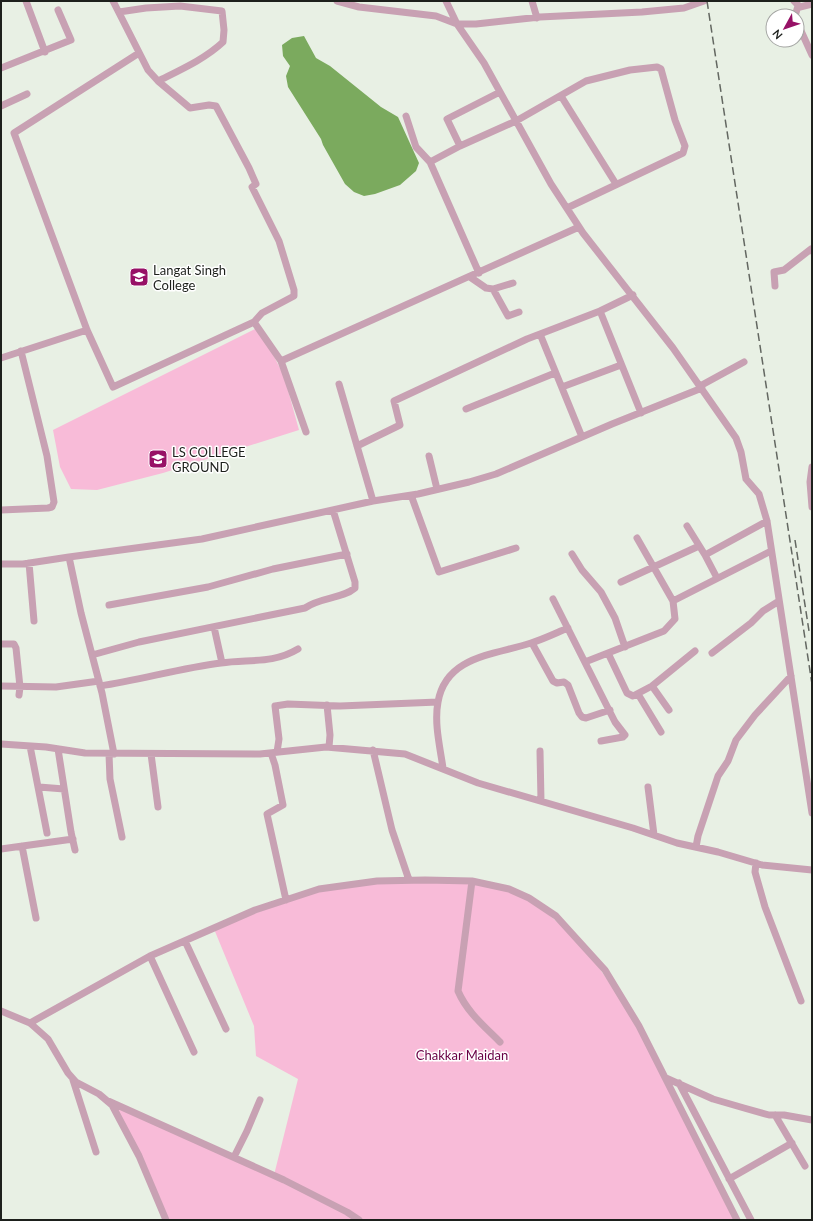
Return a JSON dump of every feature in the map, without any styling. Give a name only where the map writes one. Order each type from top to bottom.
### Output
[{"type":"street","points":[[26,1],[45,52]]},
{"type":"street","points":[[113,1],[138,53],[148,70],[158,81],[190,108],[209,105],[216,106],[256,184],[252,187],[279,241],[294,290],[294,296],[262,313],[254,322],[113,386],[87,330],[14,133],[138,53]]},
{"type":"street","points":[[337,1],[359,7],[436,16],[457,24],[476,24],[537,18],[684,8],[704,1]]},
{"type":"street","points":[[446,1],[457,24],[484,62],[516,122],[579,227],[674,348],[736,438],[741,452],[746,478],[759,494],[767,521],[812,813]]},
{"type":"street","points":[[532,1],[537,18]]},
{"type":"street","points":[[796,4],[806,7],[812,4]]},
{"type":"street","points":[[119,12],[146,8],[180,6],[222,11],[224,30],[223,42],[216,49],[158,81]]},
{"type":"street","points":[[1,68],[45,52],[72,40],[58,10]]},
{"type":"street","points":[[805,40],[812,55]]},
{"type":"street","points":[[430,162],[460,146],[516,122],[586,81],[630,70],[657,67],[661,69],[675,120],[685,146],[683,153],[567,208]]},
{"type":"street","points":[[460,146],[447,119],[500,92]]},
{"type":"street","points":[[1,106],[27,94]]},
{"type":"street","points":[[561,96],[616,184]]},
{"type":"street","points":[[406,116],[416,147],[430,162],[479,273]]},
{"type":"street","points":[[281,361],[579,227]]},
{"type":"street","points":[[775,286],[774,272],[784,270],[811,250],[812,251]]},
{"type":"street","points":[[470,277],[486,288],[493,289],[513,283]]},
{"type":"street","points":[[493,289],[508,316],[519,312]]},
{"type":"street","points":[[357,446],[400,425],[394,401],[540,334],[600,311],[633,295]]},
{"type":"street","points":[[600,311],[641,413]]},
{"type":"street","points":[[254,322],[278,359],[281,361],[306,432]]},
{"type":"street","points":[[1,358],[87,330]]},
{"type":"street","points":[[540,334],[582,437]]},
{"type":"street","points":[[1,510],[48,508],[52,506],[54,502],[47,456],[21,351]]},
{"type":"street","points":[[1,564],[29,563],[202,539],[373,501],[411,495],[496,474],[701,387],[744,362]]},
{"type":"street","points":[[562,387],[621,365]]},
{"type":"street","points":[[466,409],[555,373]]},
{"type":"street","points":[[339,384],[373,501]]},
{"type":"street","points":[[429,456],[437,489]]},
{"type":"street","points":[[812,467],[810,482],[812,507]]},
{"type":"street","points":[[411,495],[439,572],[516,548]]},
{"type":"street","points":[[92,655],[139,642],[305,608],[316,601],[349,593],[355,588],[355,582],[333,510]]},
{"type":"street","points":[[705,555],[767,521]]},
{"type":"street","points":[[687,526],[700,546],[717,578]]},
{"type":"street","points":[[585,662],[664,631],[675,619],[673,601],[655,567],[637,538]]},
{"type":"street","points":[[621,582],[700,546]]},
{"type":"street","points":[[673,601],[771,551]]},
{"type":"street","points":[[109,606],[208,587],[272,569],[346,554]]},
{"type":"street","points":[[572,554],[582,570],[601,592],[615,618],[625,647]]},
{"type":"street","points":[[70,557],[81,613],[99,683],[111,754],[110,779],[122,837]]},
{"type":"street","points":[[29,563],[34,621]]},
{"type":"street","points":[[553,598],[615,722],[625,735],[623,737],[601,741]]},
{"type":"street","points":[[712,653],[751,623],[763,611],[779,601]]},
{"type":"street","points":[[214,627],[222,663]]},
{"type":"street","points":[[443,768],[437,722],[438,702],[446,678],[457,668],[482,656],[532,642],[568,628]]},
{"type":"street","points":[[532,642],[553,681],[557,683],[564,682],[568,685],[582,717],[586,718],[610,710]]},
{"type":"street","points":[[1,644],[14,644],[16,648],[20,687],[19,695]]},
{"type":"street","points":[[1,686],[56,687],[99,683],[222,663],[274,660],[287,656],[298,649]]},
{"type":"street","points":[[608,653],[627,693],[633,696],[652,686],[696,651]]},
{"type":"street","points":[[696,847],[698,836],[718,776],[728,761],[736,740],[755,715],[791,676]]},
{"type":"street","points":[[652,686],[669,710]]},
{"type":"street","points":[[638,694],[662,732]]},
{"type":"street","points":[[286,900],[266,814],[283,805],[275,765],[274,752],[279,738],[275,706],[327,704],[373,705],[438,702]]},
{"type":"street","points":[[327,704],[330,735],[329,747]]},
{"type":"street","points":[[1,744],[85,753],[111,754],[206,755],[274,752],[329,747],[405,754],[478,783],[696,847],[756,863],[812,870]]},
{"type":"street","points":[[30,746],[48,832]]},
{"type":"street","points":[[58,749],[75,850]]},
{"type":"street","points":[[373,750],[392,830],[409,880]]},
{"type":"street","points":[[540,750],[541,801]]},
{"type":"street","points":[[151,754],[158,807]]},
{"type":"street","points":[[39,787],[64,788]]},
{"type":"street","points":[[648,787],[654,835]]},
{"type":"street","points":[[1,848],[72,839]]},
{"type":"street","points":[[22,846],[36,918]]},
{"type":"street","points":[[756,863],[755,872],[765,907],[801,1001]]},
{"type":"street","points":[[30,1023],[150,956],[255,910],[319,889],[377,881],[409,880],[472,881],[509,889],[529,898],[556,916],[605,970],[639,1026],[737,1220]]},
{"type":"street","points":[[472,881],[458,992],[463,1003],[471,1013],[500,1042]]},
{"type":"street","points":[[185,941],[226,1029]]},
{"type":"street","points":[[150,956],[194,1052]]},
{"type":"street","points":[[1,1011],[30,1023],[48,1039],[72,1078],[96,1152]]},
{"type":"street","points":[[72,1078],[81,1086],[99,1094],[117,1113],[139,1156],[166,1220]]},
{"type":"street","points":[[666,1078],[713,1099],[775,1115],[812,1120]]},
{"type":"street","points":[[679,1083],[751,1220]]},
{"type":"street","points":[[106,1100],[234,1157],[347,1212],[359,1220]]},
{"type":"street","points":[[234,1157],[260,1100]]},
{"type":"street","points":[[775,1115],[805,1166]]},
{"type":"street","points":[[729,1179],[792,1143]]},
{"type":"green space","points":[[259,327],[284,376],[299,430],[163,473],[97,490],[71,489],[60,467],[53,430]]},
{"type":"green space","name":"Chakkar Maidan","points":[[377,881],[472,881],[529,898],[582,943],[639,1026],[737,1220],[167,1220],[112,1105],[274,1175],[298,1079],[256,1056],[254,1026],[214,929],[319,889]]},
{"type":"shaded area","points":[[304,36],[316,58],[330,66],[381,107],[398,117],[419,163],[416,171],[400,185],[375,194],[364,196],[354,192],[345,184],[321,139],[288,87],[286,76],[290,66],[283,56],[282,45],[292,38]]},
{"type":"railway","points":[[707,1],[812,684]]},
{"type":"railway","points":[[795,540],[809,631]]},
{"type":"place","name":"Langat Singh College","points":[[139,277]]},
{"type":"place","name":"LS COLLEGE GROUND","points":[[158,459]]}]
